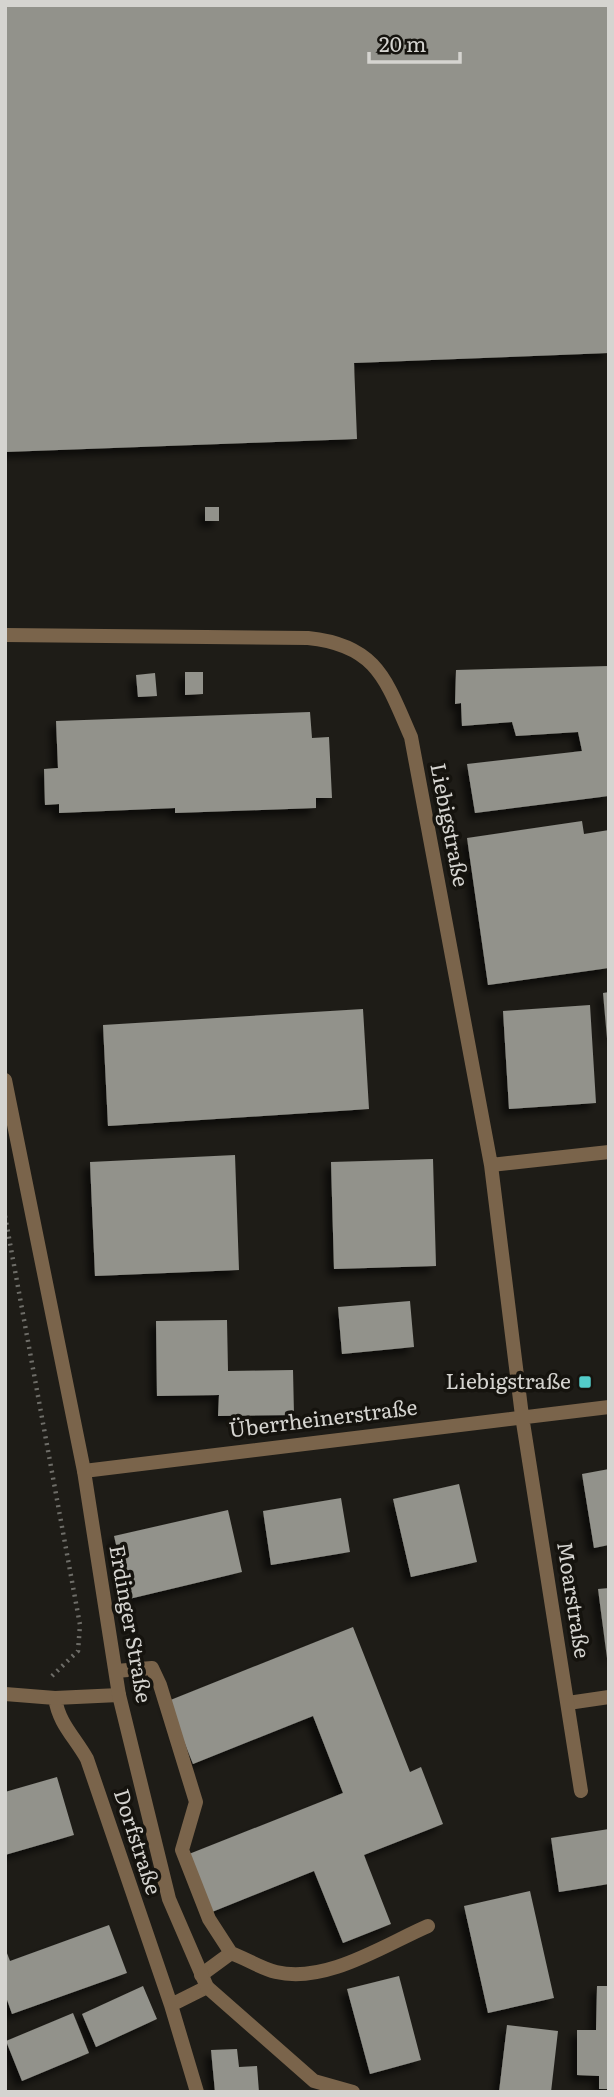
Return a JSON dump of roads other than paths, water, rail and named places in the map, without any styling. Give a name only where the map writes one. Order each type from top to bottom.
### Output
[{"type":"street","name":"Liebigstraße","points":[[5,635],[338,641],[384,675],[411,737],[491,1165],[522,1416]]},
{"type":"street","name":"Erdinger Straße","points":[[5,1080],[84,1471],[119,1695],[169,1899],[204,1981],[310,2086],[348,2091]]},
{"type":"street","points":[[491,1165],[609,1152]]},
{"type":"street","name":"Überrheinerstraße","points":[[84,1471],[609,1406]]},
{"type":"street","name":"Moarstraße","points":[[522,1416],[582,1791]]},
{"type":"street","points":[[116,1671],[152,1668],[160,1685],[197,1802],[182,1850],[209,1919],[231,1953],[278,1973],[302,1974],[336,1966],[428,1926]]},
{"type":"street","points":[[5,1694],[55,1698],[119,1695]]},
{"type":"street","points":[[568,1703],[609,1697]]},
{"type":"street","name":"Dorfstraße","points":[[55,1698],[58,1719],[77,1740],[87,1759],[171,2005],[197,2092]]},
{"type":"street","points":[[171,2005],[204,1981],[231,1953]]},
{"type":"place","name":"Liebigstraße","points":[[585,1382]]}]
